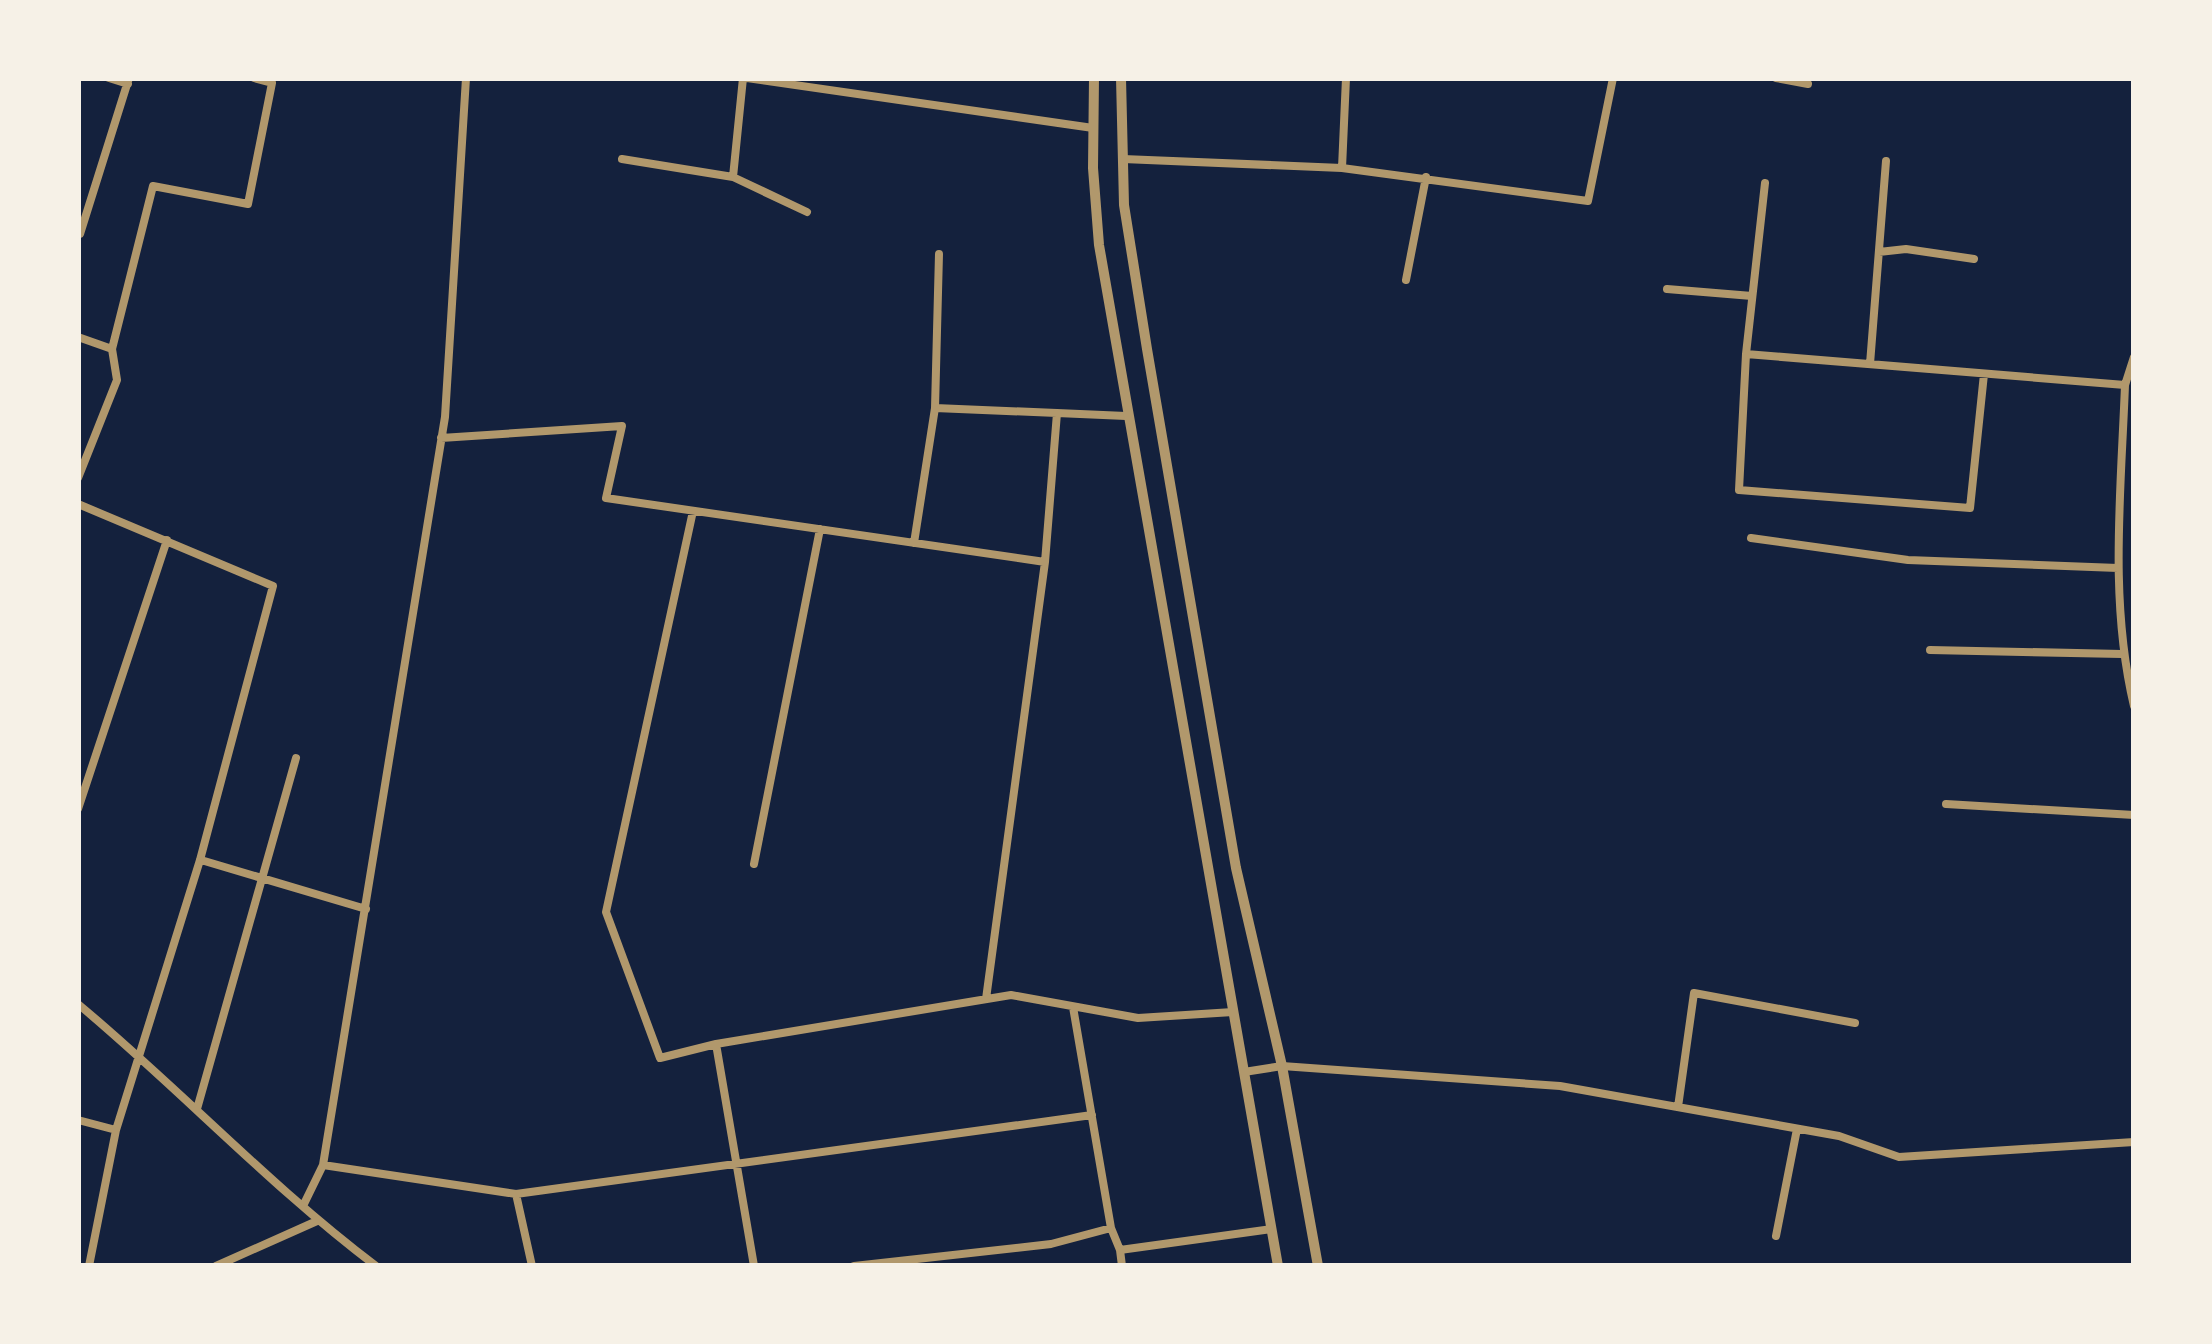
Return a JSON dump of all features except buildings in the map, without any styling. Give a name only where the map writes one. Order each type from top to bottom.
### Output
[{"type":"street","points":[[80,234],[128,81],[109,78]]},
{"type":"street","points":[[78,478],[117,380],[112,349],[153,186],[248,204],[275,81],[254,78]]},
{"type":"street","points":[[303,1206],[323,1165],[442,437],[466,78]]},
{"type":"street","points":[[734,177],[745,78],[1093,128]]},
{"type":"street","points":[[1094,78],[1099,245],[1278,1266]]},
{"type":"street","points":[[1121,78],[1124,205],[1147,349],[1236,868],[1282,1066],[1318,1266]]},
{"type":"street","points":[[1342,168],[1346,78]]},
{"type":"street","points":[[1122,159],[1342,168],[1588,201],[1613,78]]},
{"type":"street","points":[[1776,78],[1808,84]]},
{"type":"street","points":[[622,159],[734,177],[807,212]]},
{"type":"street","points":[[1870,364],[1886,161]]},
{"type":"street","points":[[1406,280],[1426,177]]},
{"type":"street","points":[[1765,183],[1746,354],[1739,490],[1970,508],[1984,374]]},
{"type":"street","points":[[1879,252],[1906,249],[1974,259]]},
{"type":"street","points":[[914,543],[935,408],[939,254]]},
{"type":"street","points":[[1666,289],[1752,296]]},
{"type":"street","points":[[78,337],[112,349]]},
{"type":"street","points":[[1746,354],[2125,385]]},
{"type":"street","points":[[2134,357],[2125,385],[2118,568],[2122,654],[2134,706]]},
{"type":"street","points":[[935,408],[1126,416]]},
{"type":"street","points":[[986,999],[1045,562],[1057,413]]},
{"type":"street","points":[[442,437],[622,426],[606,498],[1045,562]]},
{"type":"street","points":[[2121,496],[2134,499]]},
{"type":"street","points":[[78,504],[273,586],[200,860],[116,1130],[89,1266]]},
{"type":"street","points":[[693,511],[606,912],[660,1058],[716,1044],[1011,995],[1138,1018],[1233,1012]]},
{"type":"street","points":[[754,864],[820,529]]},
{"type":"street","points":[[1751,538],[1907,560],[2118,568]]},
{"type":"street","points":[[78,809],[167,539]]},
{"type":"street","points":[[1930,650],[2122,654]]},
{"type":"street","points":[[196,1109],[296,758]]},
{"type":"street","points":[[1946,804],[2134,815]]},
{"type":"street","points":[[200,860],[366,910]]},
{"type":"street","points":[[1678,1107],[1694,993],[1855,1022]]},
{"type":"street","points":[[78,1004],[317,1221],[376,1266]]},
{"type":"street","points":[[1073,1007],[1122,1266]]},
{"type":"street","points":[[716,1044],[754,1266]]},
{"type":"street","points":[[1244,1072],[1282,1066],[1560,1086],[1839,1136],[1899,1157],[2134,1142]]},
{"type":"street","points":[[323,1165],[516,1194],[1092,1114]]},
{"type":"street","points":[[78,1120],[116,1130]]},
{"type":"street","points":[[1776,1236],[1797,1129]]},
{"type":"street","points":[[516,1194],[532,1266]]},
{"type":"street","points":[[216,1266],[317,1221]]},
{"type":"street","points":[[854,1266],[1051,1244],[1112,1228]]},
{"type":"street","points":[[1120,1250],[1272,1229]]}]
